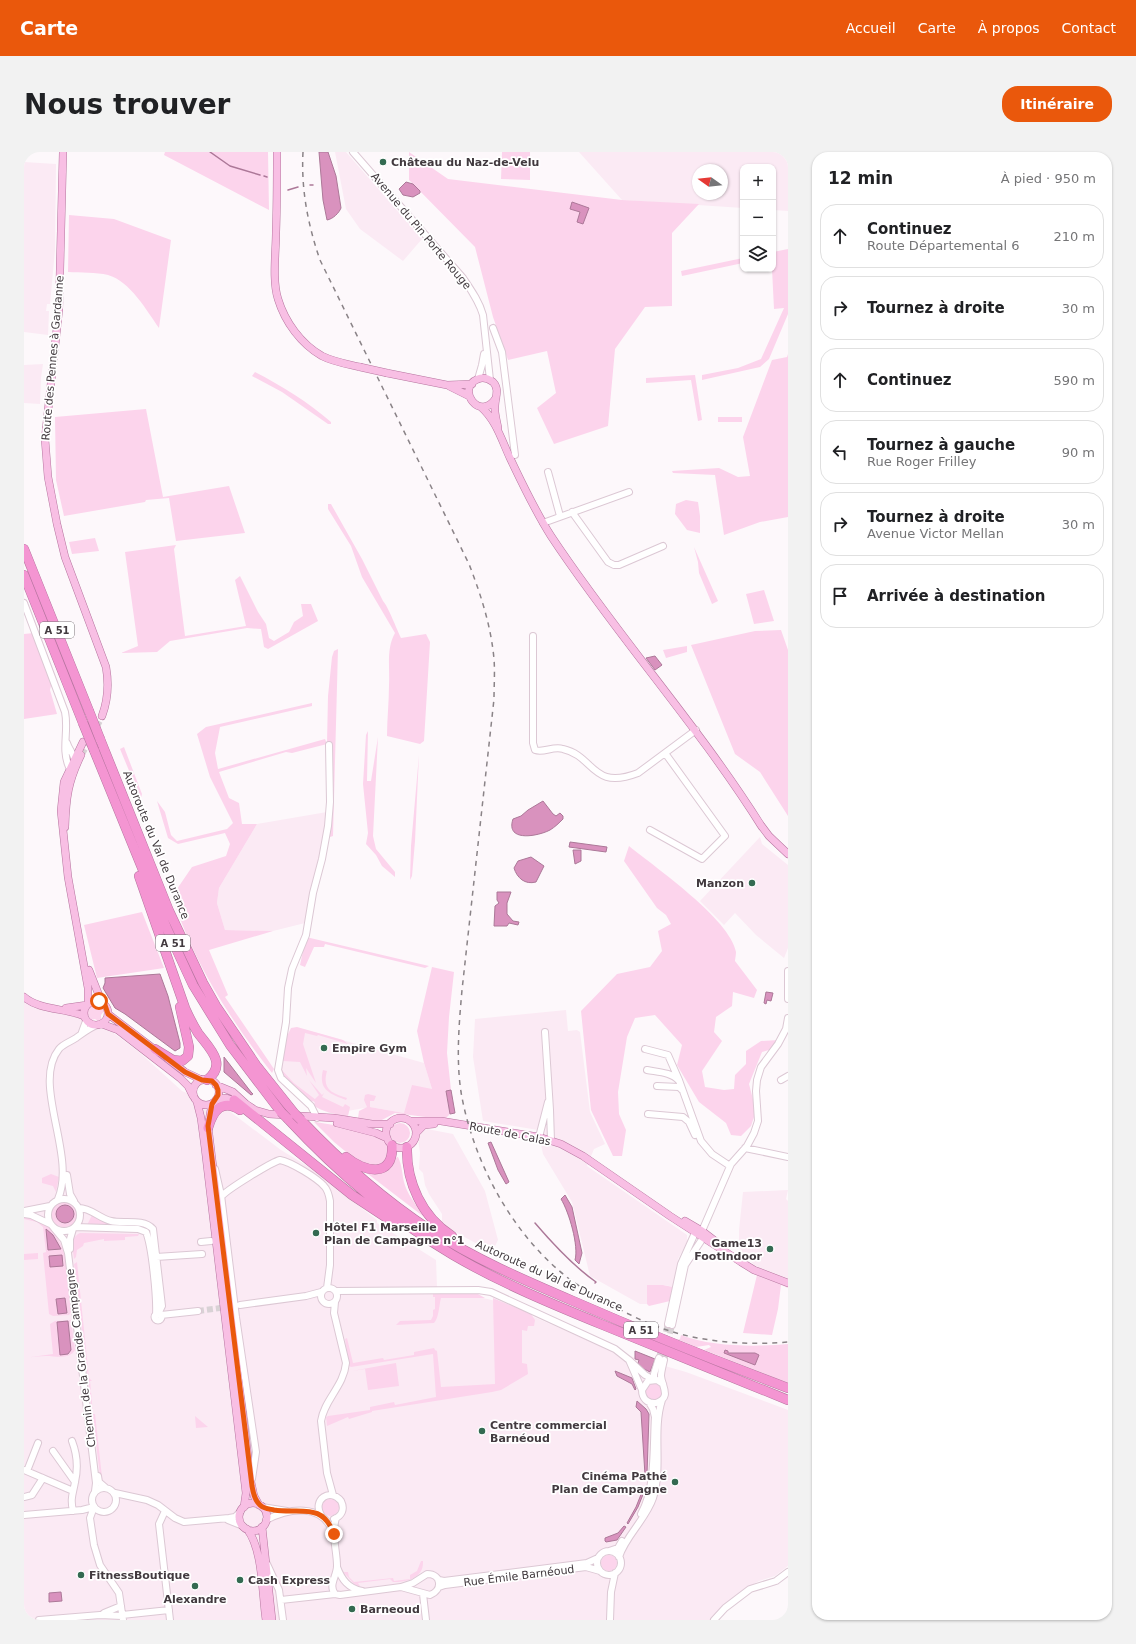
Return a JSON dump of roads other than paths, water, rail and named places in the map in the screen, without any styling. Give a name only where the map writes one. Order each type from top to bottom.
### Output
[{"type":"highway","name":"Autoroute du Val de Durance","points":[[24,549],[169,911],[195,967],[216,1006],[256,1065],[296,1117],[320,1154],[383,1208],[440,1247],[476,1268],[534,1296],[788,1400]]},
{"type":"highway","name":"Autoroute du Val de Durance","points":[[24,575],[166,929],[193,985],[230,1045],[296,1117],[354,1170],[408,1214],[452,1243],[495,1267],[626,1324],[788,1388]]},
{"type":"highway","points":[[96,753],[188,1015],[216,1060],[216,1070],[204,1080]]},
{"type":"highway","points":[[155,1049],[173,1060],[180,1062],[186,1058],[189,1053],[180,1002],[168,959]]},
{"type":"highway","points":[[234,1100],[312,1164],[370,1207],[425,1243],[440,1247]]},
{"type":"highway","points":[[208,1128],[215,1111],[226,1105],[234,1106],[252,1115]]},
{"type":"highway","points":[[296,1117],[348,1158],[367,1168],[377,1170],[385,1167],[391,1158],[390,1142]]},
{"type":"highway","points":[[407,1147],[407,1165],[410,1177],[414,1189],[429,1216],[448,1234],[486,1256],[495,1267]]},
{"type":"main road","name":"Route des Pennes à Gardanne","points":[[64,152],[59,309],[45,440],[48,477],[65,557],[92,629],[102,666],[104,681],[100,715]]},
{"type":"main road","points":[[277,152],[275,268],[278,299],[290,327],[302,341],[322,356],[339,363],[447,385],[469,396],[474,404],[480,406],[490,405],[496,398]]},
{"type":"main road","points":[[447,385],[475,381],[483,378],[494,383],[497,390],[495,407],[499,434]]},
{"type":"main road","points":[[469,396],[469,390],[475,381]]},
{"type":"main road","points":[[480,406],[488,414],[543,523],[562,553],[740,792],[762,827],[769,836],[788,854]]},
{"type":"main road","points":[[68,877],[65,828],[66,802],[68,788],[82,742]]},
{"type":"main road","points":[[78,756],[70,767],[62,787],[61,811],[68,877],[88,988],[88,1004],[84,1012],[85,1018]]},
{"type":"main road","points":[[81,943],[92,979],[108,1014],[185,1072],[204,1080],[212,1081],[216,1085],[233,1092],[255,1110],[269,1114],[334,1118],[372,1124],[390,1124]]},
{"type":"main road","points":[[24,997],[35,1004],[58,1008],[74,1008],[95,1001],[102,1003]]},
{"type":"main road","points":[[58,1008],[85,1018],[93,1025],[105,1021],[108,1014]]},
{"type":"main road","points":[[99,1024],[116,1029],[180,1078],[188,1086],[195,1099],[201,1118],[246,1494],[240,1517],[254,1539],[258,1552],[266,1620]]},
{"type":"main road","points":[[204,1080],[194,1087],[195,1099],[201,1104],[226,1098],[246,1104]]},
{"type":"main road","points":[[216,1085],[218,1090],[208,1120],[211,1158],[251,1482],[254,1496],[266,1513],[266,1520],[262,1527],[256,1530],[245,1527]]},
{"type":"main road","points":[[317,1118],[376,1133],[398,1148],[407,1147],[413,1143],[416,1133],[414,1126],[410,1121],[399,1118],[390,1124],[387,1129],[390,1142]]},
{"type":"main road","name":"Route de Calas","points":[[410,1121],[430,1120],[539,1137],[551,1141],[583,1156],[754,1270],[788,1283]]},
{"type":"main road","name":"Route de Calas","points":[[416,1133],[424,1125],[447,1123]]},
{"type":"main road","points":[[243,1509],[250,1504],[260,1506]]},
{"type":"main road","points":[[262,1527],[272,1620]]},
{"type":"street","name":"Avenue du Pin Porte Rouge","points":[[353,152],[464,278],[481,308],[484,322],[490,380]]},
{"type":"street","points":[[492,328],[502,352],[508,388],[515,455]]},
{"type":"street","name":"Avenue du Pin Porte Rouge","points":[[475,381],[482,365],[486,339]]},
{"type":"street","points":[[497,390],[508,388]]},
{"type":"street","points":[[548,472],[560,516]]},
{"type":"street","points":[[543,523],[629,492]]},
{"type":"street","points":[[572,512],[608,562],[614,565],[619,565],[663,546]]},
{"type":"street","points":[[24,603],[65,712],[67,723],[66,757],[70,767]]},
{"type":"street","points":[[533,636],[533,743],[535,750],[540,752],[551,748],[563,749],[575,754],[603,776],[612,778],[627,777],[638,773],[694,732]]},
{"type":"street","points":[[66,736],[68,747],[78,756]]},
{"type":"street","points":[[317,1118],[311,1106],[278,1074],[286,1022],[288,988],[292,969],[306,935],[313,893],[322,859],[328,826],[330,802],[329,744]]},
{"type":"street","points":[[650,830],[702,859],[726,836],[665,753]]},
{"type":"street","points":[[788,970],[788,999]]},
{"type":"street","points":[[82,1034],[85,1018]]},
{"type":"street","points":[[670,1325],[681,1264],[700,1234],[730,1166],[745,1148],[754,1133],[758,1121],[756,1091],[757,1080],[761,1067],[778,1044],[786,1030],[788,1018]]},
{"type":"street","points":[[24,1213],[50,1206],[58,1199],[62,1186],[63,1170],[61,1143],[50,1088],[50,1070],[58,1050],[64,1044],[82,1034],[90,1027],[99,1024]]},
{"type":"street","points":[[545,1032],[551,1141]]},
{"type":"street","points":[[72,1040],[61,1053],[56,1062],[53,1087],[64,1141],[68,1187],[79,1208],[81,1216],[74,1228]]},
{"type":"street","points":[[645,1049],[668,1055],[704,1146]]},
{"type":"street","points":[[647,1070],[666,1073],[677,1078],[680,1083]]},
{"type":"street","points":[[781,1080],[788,1076]]},
{"type":"street","points":[[657,1086],[679,1088],[682,1090]]},
{"type":"street","points":[[539,1137],[549,1094]]},
{"type":"street","points":[[648,1114],[678,1115],[686,1118],[696,1138],[717,1158],[730,1166]]},
{"type":"street","points":[[745,1148],[788,1157]]},
{"type":"street","points":[[211,1158],[219,1183],[236,1317],[256,1452],[251,1482]]},
{"type":"street","points":[[221,1197],[227,1190],[235,1187],[270,1164],[280,1160],[293,1164],[324,1186],[328,1192],[330,1201],[331,1289],[336,1300],[334,1313]]},
{"type":"street","points":[[219,1183],[225,1186],[235,1187]]},
{"type":"street","points":[[58,1199],[64,1198],[74,1201]]},
{"type":"street","points":[[50,1206],[48,1215],[53,1226]]},
{"type":"street","points":[[79,1208],[85,1208],[111,1221],[137,1223],[150,1226],[154,1233],[162,1306],[161,1315]]},
{"type":"street","points":[[24,1213],[32,1215],[63,1231],[74,1228],[138,1229],[146,1232],[161,1315]]},
{"type":"street","name":"Chemin de la Grande Campagne","points":[[53,1226],[64,1240],[68,1253],[96,1483],[95,1492]]},
{"type":"street","name":"Chemin de la Grande Campagne","points":[[74,1228],[70,1239],[71,1253],[94,1449],[98,1479],[106,1488]]},
{"type":"street","points":[[201,1242],[211,1241]]},
{"type":"street","points":[[156,1257],[202,1254]]},
{"type":"street","points":[[240,1305],[306,1296],[331,1289],[359,1291],[478,1290],[491,1292],[615,1349],[645,1375],[663,1384]]},
{"type":"street","points":[[328,1304],[346,1293],[359,1291]]},
{"type":"street","points":[[321,1292],[322,1300]]},
{"type":"street","points":[[306,1296],[316,1297],[322,1300],[328,1304],[334,1313],[346,1363],[344,1374],[322,1417],[330,1495]]},
{"type":"street","points":[[161,1315],[198,1311]]},
{"type":"street","points":[[610,1620],[611,1592],[615,1573],[620,1566],[619,1557],[622,1549],[644,1516],[653,1498],[660,1411],[662,1400],[666,1391],[661,1373],[661,1359],[654,1374],[654,1380]]},
{"type":"street","points":[[611,1592],[602,1572],[597,1565],[598,1558],[603,1552],[619,1546],[643,1509],[648,1495],[651,1478],[655,1417],[649,1402],[643,1396],[642,1390],[629,1360]]},
{"type":"street","points":[[642,1390],[648,1381],[654,1380]]},
{"type":"street","points":[[649,1402],[656,1403],[662,1400]]},
{"type":"street","points":[[72,1441],[76,1460],[75,1482],[70,1499],[74,1510]]},
{"type":"street","points":[[38,1443],[26,1470],[73,1491]]},
{"type":"street","points":[[54,1451],[75,1482]]},
{"type":"street","points":[[24,1497],[32,1495],[43,1478]]},
{"type":"street","points":[[74,1510],[82,1507],[99,1489],[106,1488],[114,1494],[154,1503],[178,1520],[184,1522],[220,1520],[233,1521],[245,1527]]},
{"type":"street","points":[[114,1494],[116,1499],[115,1506]]},
{"type":"street","points":[[266,1520],[274,1516],[305,1510],[318,1504],[323,1497],[330,1495],[339,1498],[343,1504],[342,1513],[336,1518],[326,1519]]},
{"type":"street","points":[[92,1498],[94,1507],[90,1520],[98,1562],[119,1593],[122,1616]]},
{"type":"street","points":[[90,1520],[101,1512],[111,1510],[122,1501],[134,1498]]},
{"type":"street","points":[[318,1504],[321,1515]]},
{"type":"street","points":[[260,1506],[291,1512]]},
{"type":"street","points":[[24,1515],[94,1507],[101,1512]]},
{"type":"street","points":[[220,1520],[233,1517],[243,1509]]},
{"type":"street","points":[[74,1510],[83,1512],[90,1520]]},
{"type":"street","points":[[305,1510],[316,1512],[326,1519],[334,1534]]},
{"type":"street","points":[[165,1511],[159,1524],[170,1620]]},
{"type":"street","points":[[335,1594],[332,1586],[337,1567],[334,1534],[336,1518]]},
{"type":"street","points":[[609,1551],[613,1552],[619,1557]]},
{"type":"street","name":"Rue Émile Barnéoud","points":[[342,1595],[362,1591],[401,1587],[414,1583],[424,1575],[430,1574],[439,1580],[444,1580],[587,1563],[598,1558]]},
{"type":"street","points":[[265,1561],[278,1587],[283,1620]]},
{"type":"street","points":[[337,1567],[343,1580]]},
{"type":"street","name":"Rue Émile Barnéoud","points":[[439,1587],[586,1567],[602,1572]]},
{"type":"street","points":[[602,1572],[612,1574],[615,1573]]},
{"type":"street","points":[[714,1620],[724,1608],[750,1589],[776,1581],[788,1572]]},
{"type":"street","points":[[334,1581],[338,1579],[343,1580]]},
{"type":"street","points":[[419,1579],[418,1586],[422,1593],[426,1620]]},
{"type":"street","name":"Rue Émile Barnéoud","points":[[343,1580],[348,1585],[362,1591]]},
{"type":"street","points":[[425,1610],[430,1595],[435,1593],[439,1587],[439,1580]]},
{"type":"street","points":[[281,1600],[335,1594],[342,1595],[346,1592],[348,1585]]},
{"type":"street","name":"Rue Émile Barnéoud","points":[[401,1587],[430,1595]]},
{"type":"street","points":[[100,1615],[121,1606]]},
{"type":"street","points":[[39,1620],[100,1615],[122,1616],[169,1610]]},
{"type":"waterway","points":[[210,152],[230,166],[260,175]]},
{"type":"waterway","points":[[288,190],[298,187]]},
{"type":"waterway","points":[[535,1223],[549,1239],[579,1269],[596,1282],[595,1283]]},
{"type":"tunnel","points":[[81,755],[102,716]]},
{"type":"tunnel","points":[[198,1311],[228,1307]]},
{"type":"tunnel","points":[[659,1358],[668,1324]]},
{"type":"tunnel","points":[[664,1360],[672,1325]]},
{"type":"railway","points":[[303,152],[303,180],[306,207],[320,260],[469,564],[491,635],[494,664],[494,699],[462,990],[458,1041],[459,1080],[461,1092],[475,1145],[486,1172],[499,1197],[532,1243],[551,1263],[572,1281],[608,1303],[652,1325],[693,1337],[734,1342],[788,1342]]},
{"type":"place","name":"Château du Naz-de-Velu","points":[[383,162]]},
{"type":"place","name":"Manzon","points":[[752,883]]},
{"type":"place","name":"Empire Gym","points":[[324,1048]]},
{"type":"place","name":"Hôtel F1 Marseille Plan de Campagne n°1","points":[[316,1233]]},
{"type":"place","name":"Game13 FootIndoor","points":[[770,1249]]},
{"type":"place","name":"Centre commercial Barnéoud","points":[[482,1431]]},
{"type":"place","name":"Cinéma Pathé Plan de Campagne","points":[[675,1482]]},
{"type":"place","name":"FitnessBoutique","points":[[81,1575]]},
{"type":"place","name":"Cash Express","points":[[240,1580]]},
{"type":"place","name":"Alexandre","points":[[195,1586]]},
{"type":"place","name":"Barneoud","points":[[352,1609]]}]
